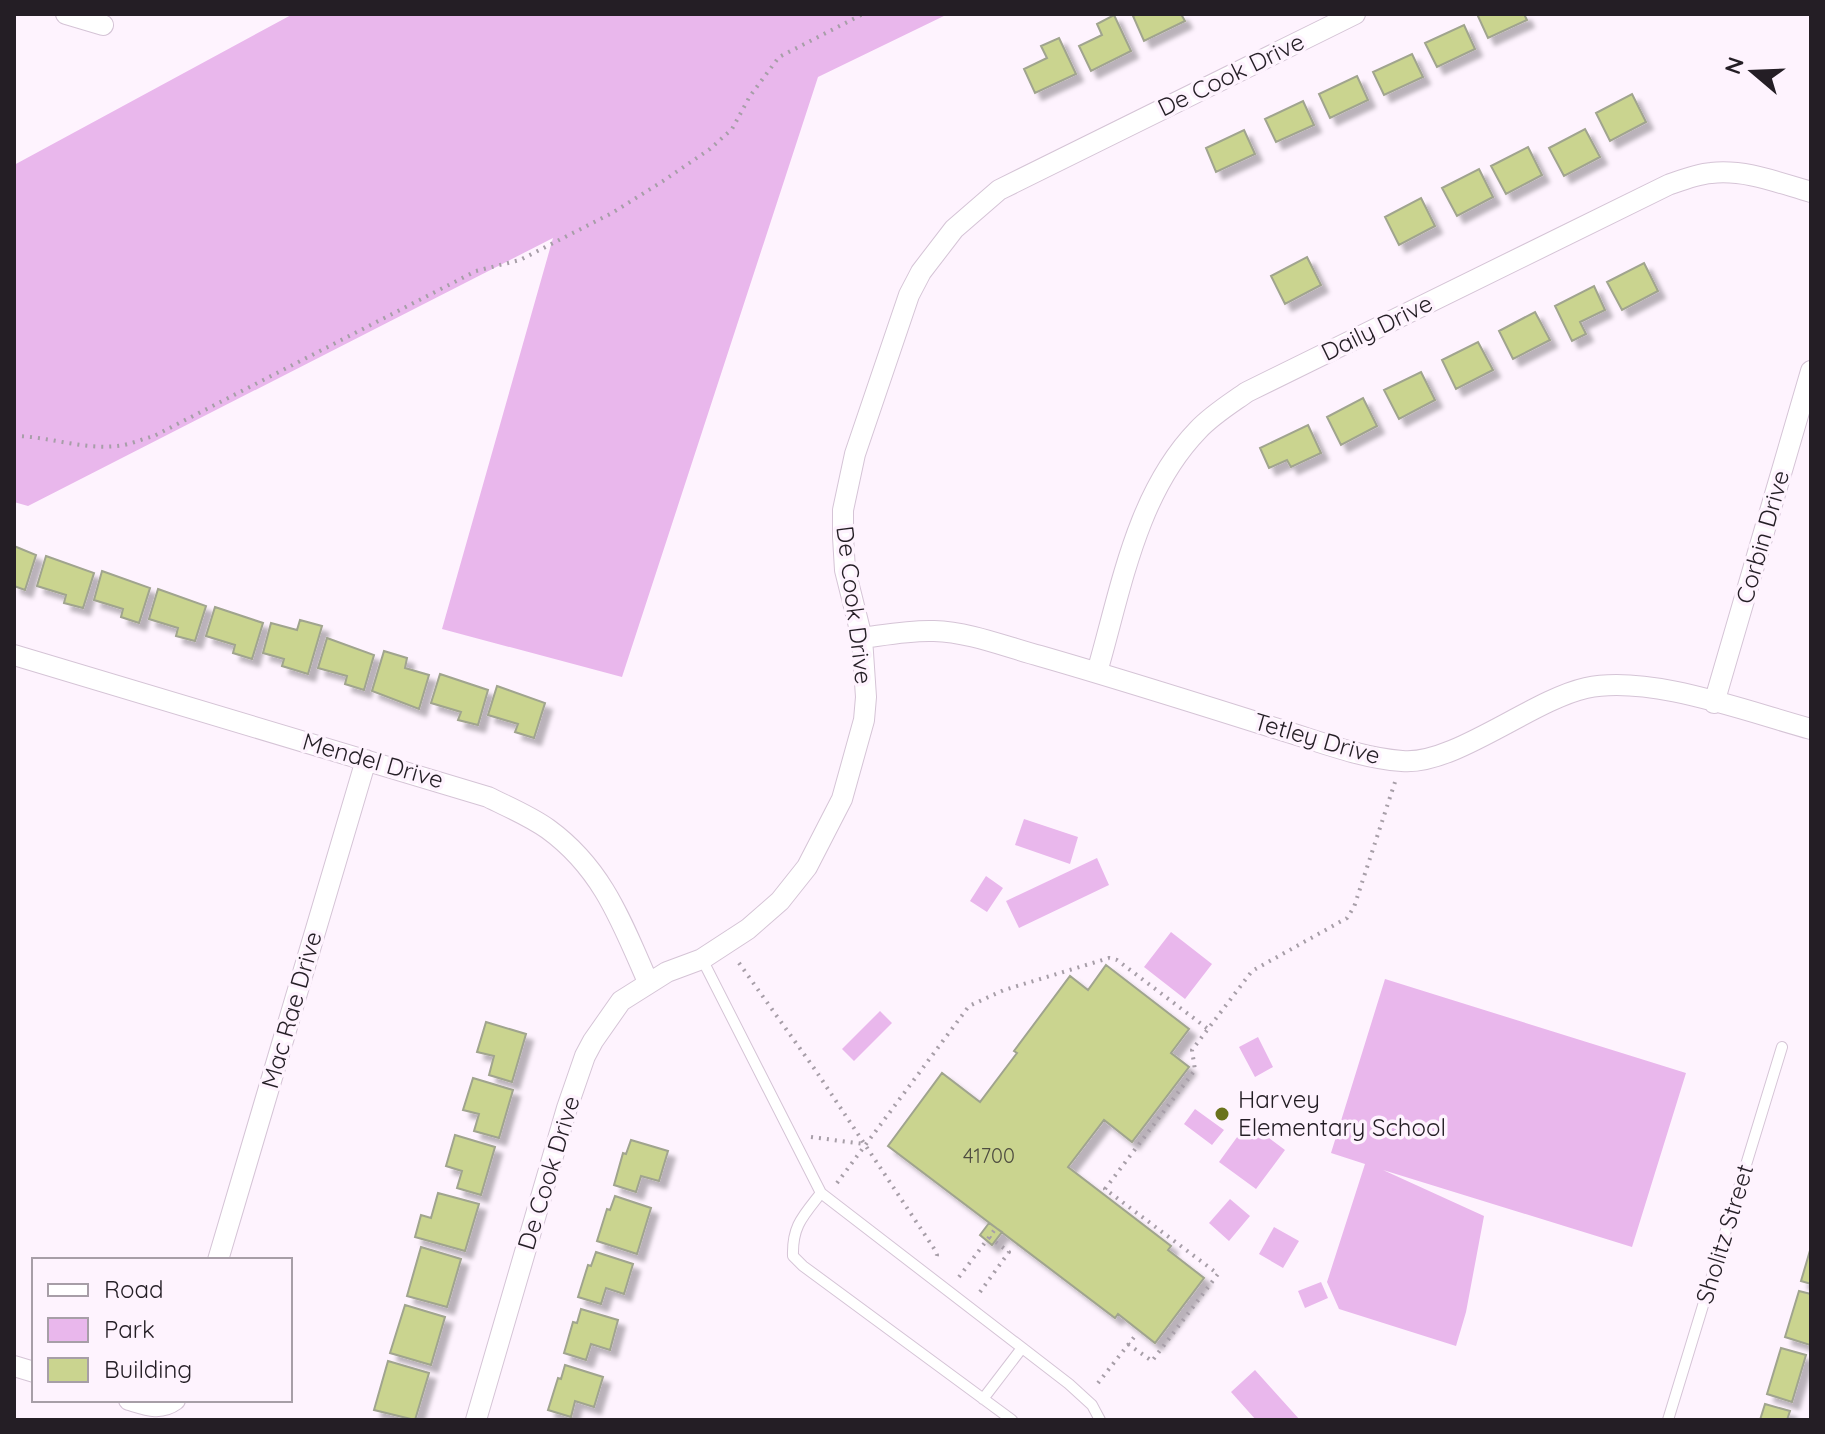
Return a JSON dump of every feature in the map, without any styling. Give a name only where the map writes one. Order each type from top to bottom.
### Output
[{"type":"street","points":[[66,14],[103,25]]},
{"type":"street","name":"De Cook Drive","points":[[476,1420],[567,1108],[585,1056],[604,1022],[621,1001],[648,982],[702,959],[748,929],[780,901],[807,867],[828,830],[847,785],[864,720],[865,678],[862,638],[845,570],[843,510],[847,483],[873,396],[909,295],[937,250],[975,208],[999,190],[1355,14]]},
{"type":"street","name":"Daily Drive","points":[[1097,672],[1132,550],[1147,508],[1163,478],[1200,428],[1247,392],[1668,185],[1712,173],[1724,173],[1758,176],[1811,192]]},
{"type":"street","name":"Corbin Drive","points":[[1714,703],[1811,371]]},
{"type":"street","name":"Tetley Drive","points":[[862,638],[916,631],[953,633],[1097,672],[1333,746],[1402,761],[1414,761],[1445,752],[1561,696],[1610,684],[1647,685],[1811,729]]},
{"type":"street","name":"Mendel Drive","points":[[14,655],[476,792],[546,828],[580,859],[616,906],[648,982]]},
{"type":"street","name":"Mac Rae Drive","points":[[219,1258],[366,760]]},
{"type":"street","points":[[136,1402],[157,1408],[172,1402]]},
{"type":"lane","points":[[702,959],[821,1193],[1069,1384],[1092,1405],[1100,1420]]},
{"type":"lane","name":"Sholitz Street","points":[[1668,1420],[1782,1047]]},
{"type":"lane","points":[[821,1193],[798,1222],[793,1238],[793,1256],[1012,1420]]},
{"type":"lane","points":[[983,1399],[1022,1348]]},
{"type":"path","points":[[14,436],[57,439],[89,446],[118,446],[154,436],[476,271],[520,260],[612,213],[710,149],[732,129],[750,96],[779,57],[863,14]]},
{"type":"path","points":[[1128,1344],[1152,1361],[1218,1274],[1105,1189],[1195,1070],[1192,1050],[1252,971],[1347,918],[1361,886],[1402,761]]},
{"type":"path","points":[[837,1183],[969,1006],[1004,990],[1109,958],[1117,960],[1208,1029]]},
{"type":"path","points":[[739,963],[865,1144],[935,1250],[936,1259]]},
{"type":"path","points":[[811,1137],[865,1144]]},
{"type":"path","points":[[959,1277],[996,1228]]},
{"type":"path","points":[[980,1292],[1009,1252],[989,1237]]},
{"type":"path","points":[[1098,1383],[1135,1336]]},
{"type":"green space","points":[[293,14],[948,14],[818,77],[622,677],[442,629],[553,238],[28,506],[14,502],[14,165]]},
{"type":"green space","points":[[1024,819],[1078,837],[1070,864],[1015,845]]},
{"type":"green space","points":[[1097,858],[1109,885],[1019,928],[1006,901]]},
{"type":"green space","points":[[986,876],[1003,888],[987,912],[970,901]]},
{"type":"green space","points":[[1171,932],[1212,964],[1185,999],[1144,967]]},
{"type":"green space","points":[[1385,979],[1686,1073],[1632,1247],[1383,1170],[1484,1216],[1466,1312],[1456,1346],[1339,1309],[1327,1282],[1365,1164],[1331,1153]]},
{"type":"green space","points":[[880,1011],[892,1023],[854,1061],[842,1049]]},
{"type":"green space","points":[[1258,1037],[1273,1067],[1255,1077],[1239,1047]]},
{"type":"green space","points":[[1195,1109],[1224,1130],[1212,1145],[1184,1124]]},
{"type":"green space","points":[[1248,1122],[1285,1150],[1256,1189],[1219,1162]]},
{"type":"green space","points":[[1230,1199],[1250,1216],[1229,1241],[1209,1223]]},
{"type":"green space","points":[[1274,1227],[1299,1241],[1283,1268],[1259,1254]]},
{"type":"green space","points":[[1321,1282],[1328,1298],[1305,1308],[1298,1291]]},
{"type":"green space","points":[[1255,1370],[1300,1420],[1256,1420],[1231,1392]]},
{"type":"building","points":[[1181,14],[1185,21],[1144,41],[1133,16]]},
{"type":"building","points":[[1477,14],[1524,14],[1527,20],[1488,38]]},
{"type":"building","points":[[1114,15],[1131,51],[1091,71],[1079,46],[1102,35],[1097,24]]},
{"type":"building","points":[[1464,25],[1475,49],[1437,67],[1425,43]]},
{"type":"building","points":[[1059,38],[1076,74],[1035,93],[1024,69],[1047,58],[1041,46]]},
{"type":"building","points":[[1412,54],[1423,77],[1384,95],[1373,72]]},
{"type":"building","points":[[1357,76],[1368,100],[1330,118],[1319,94]]},
{"type":"building","points":[[1632,94],[1646,122],[1610,141],[1596,113]]},
{"type":"building","points":[[1303,101],[1314,125],[1276,142],[1265,119]]},
{"type":"building","points":[[1585,129],[1600,157],[1564,176],[1549,148]]},
{"type":"building","points":[[1244,130],[1255,154],[1216,172],[1206,148]]},
{"type":"building","points":[[1528,147],[1542,175],[1506,194],[1491,166]]},
{"type":"building","points":[[1479,169],[1493,197],[1457,216],[1442,188]]},
{"type":"building","points":[[1421,198],[1435,226],[1399,245],[1385,217]]},
{"type":"building","points":[[1307,257],[1321,285],[1285,304],[1271,276]]},
{"type":"building","points":[[1644,263],[1658,291],[1622,310],[1607,282]]},
{"type":"building","points":[[1594,286],[1605,310],[1580,322],[1586,334],[1572,341],[1555,306]]},
{"type":"building","points":[[1535,312],[1550,340],[1513,359],[1499,331]]},
{"type":"building","points":[[1478,342],[1493,370],[1456,389],[1442,360]]},
{"type":"building","points":[[1421,372],[1435,400],[1399,419],[1384,390]]},
{"type":"building","points":[[1363,398],[1377,426],[1341,445],[1327,417]]},
{"type":"building","points":[[1308,425],[1321,453],[1291,467],[1287,460],[1269,468],[1260,448]]},
{"type":"building","points":[[14,546],[36,555],[25,590],[14,586]]},
{"type":"building","points":[[46,556],[94,573],[83,608],[64,603],[66,595],[37,586]]},
{"type":"building","points":[[102,571],[150,588],[139,623],[121,617],[123,609],[94,600]]},
{"type":"building","points":[[158,589],[206,606],[195,641],[176,636],[178,628],[149,619]]},
{"type":"building","points":[[215,607],[263,623],[252,659],[233,653],[235,645],[206,636]]},
{"type":"building","points":[[300,620],[322,626],[308,674],[282,666],[284,659],[263,653],[271,623],[297,630]]},
{"type":"building","points":[[327,638],[374,655],[364,690],[345,684],[347,676],[318,668]]},
{"type":"building","points":[[384,651],[407,658],[405,668],[429,675],[419,709],[372,691]]},
{"type":"building","points":[[440,674],[488,690],[478,725],[458,720],[461,712],[431,703]]},
{"type":"building","points":[[497,686],[545,703],[534,738],[515,732],[518,724],[488,715]]},
{"type":"building","points":[[1106,965],[1189,1029],[1171,1053],[1189,1067],[1132,1142],[1104,1120],[1068,1167],[1171,1246],[1168,1250],[1204,1278],[1155,1343],[1118,1314],[1115,1318],[888,1146],[942,1073],[980,1102],[1070,976],[1088,990]]},
{"type":"building","points":[[486,1022],[526,1034],[512,1082],[489,1075],[494,1056],[477,1052]]},
{"type":"building","points":[[473,1078],[513,1090],[499,1138],[474,1131],[479,1114],[463,1110]]},
{"type":"building","points":[[455,1135],[495,1147],[481,1195],[457,1188],[462,1171],[446,1166]]},
{"type":"building","points":[[631,1140],[668,1151],[659,1181],[641,1176],[636,1192],[614,1185],[623,1153],[626,1154]]},
{"type":"building","points":[[438,1193],[479,1204],[465,1251],[415,1237],[421,1215],[431,1218]]},
{"type":"building","points":[[615,1196],[651,1208],[637,1254],[597,1241],[607,1209],[610,1210]]},
{"type":"building","points":[[989,1223],[1002,1232],[992,1245],[980,1235]]},
{"type":"building","points":[[421,1247],[461,1259],[447,1307],[407,1296]]},
{"type":"building","points":[[1811,1247],[1811,1284],[1801,1281]]},
{"type":"building","points":[[596,1252],[633,1264],[624,1294],[606,1288],[601,1304],[578,1297],[588,1265],[591,1266]]},
{"type":"building","points":[[1799,1291],[1811,1294],[1810,1345],[1785,1337]]},
{"type":"building","points":[[405,1305],[445,1317],[431,1365],[390,1353]]},
{"type":"building","points":[[581,1309],[618,1320],[610,1350],[591,1344],[586,1360],[564,1353],[573,1322],[577,1323]]},
{"type":"building","points":[[1781,1348],[1806,1355],[1792,1402],[1767,1394]]},
{"type":"building","points":[[388,1361],[429,1373],[415,1420],[374,1410]]},
{"type":"building","points":[[565,1365],[603,1377],[594,1407],[575,1401],[571,1417],[548,1410]]},
{"type":"building","points":[[1765,1404],[1790,1411],[1787,1420],[1760,1420]]},
{"type":"place","name":"Harvey Elementary School","points":[[1222,1114]]}]
